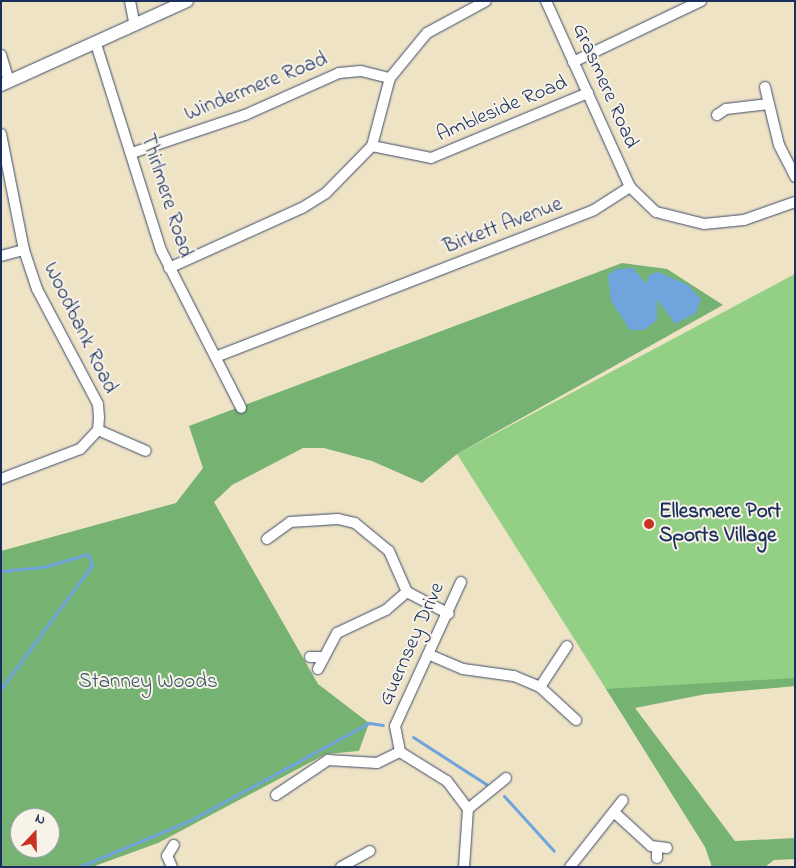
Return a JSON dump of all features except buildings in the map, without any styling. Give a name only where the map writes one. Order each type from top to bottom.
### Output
[{"type":"street","points":[[130,1],[134,26]]},
{"type":"street","points":[[1,55],[5,83],[96,44],[187,1]]},
{"type":"street","points":[[169,268],[315,202],[372,146],[390,78],[427,33],[486,1]]},
{"type":"street","name":"Grasmere Road","points":[[546,1],[630,187]]},
{"type":"street","points":[[573,62],[702,1]]},
{"type":"street","name":"Thirlmere Road","points":[[96,44],[132,152],[145,206],[169,268],[218,356],[242,408]]},
{"type":"street","name":"Windermere Road","points":[[132,152],[246,115],[340,72],[361,71],[390,78]]},
{"type":"street","points":[[765,87],[779,145],[795,177]]},
{"type":"street","name":"Ambleside Road","points":[[372,146],[431,158],[588,93]]},
{"type":"street","points":[[717,115],[726,109],[769,104]]},
{"type":"street","name":"Woodbank Road","points":[[1,134],[24,250],[37,289],[98,404],[98,430]]},
{"type":"street","points":[[630,187],[656,212],[704,224],[744,220],[795,202]]},
{"type":"street","name":"Birkett Avenue","points":[[218,356],[594,210],[630,187]]},
{"type":"street","points":[[1,256],[24,250]]},
{"type":"street","points":[[2,475],[76,451],[98,430],[146,451]]},
{"type":"street","points":[[267,539],[290,522],[338,519],[356,523],[389,551],[406,592],[449,614]]},
{"type":"street","name":"Guernsey Drive","points":[[400,752],[395,726],[449,614],[461,582]]},
{"type":"street","points":[[318,670],[337,633],[386,610],[406,592]]},
{"type":"street","points":[[540,687],[567,646]]},
{"type":"street","points":[[430,655],[462,670],[514,676],[540,687],[576,720]]},
{"type":"street","points":[[310,657],[323,657]]},
{"type":"street","points":[[276,796],[328,760],[377,763],[400,752],[447,780],[468,809],[464,867]]},
{"type":"street","points":[[468,809],[506,778]]},
{"type":"street","points":[[570,867],[623,800]]},
{"type":"street","points":[[615,812],[660,851]]},
{"type":"street","points":[[172,867],[162,856],[174,846]]},
{"type":"street","points":[[341,867],[370,851]]},
{"type":"green space","name":"Stanney Woods","points":[[622,263],[667,269],[723,305],[457,454],[422,483],[372,461],[324,448],[303,448],[232,485],[214,502],[318,684],[369,723],[359,751],[326,754],[158,843],[92,867],[1,867],[1,551],[176,503],[203,468],[189,426]]},
{"type":"green space","name":"Ellesmere Port Sports Village","points":[[795,274],[795,686],[705,694],[606,689],[457,454]]},
{"type":"green space","points":[[795,678],[795,686],[706,694],[635,708],[735,841],[795,838],[795,859],[774,860],[765,867],[712,867],[705,847],[606,689]]},
{"type":"water","points":[[633,268],[646,284],[649,275],[658,272],[688,285],[701,299],[696,313],[675,324],[657,299],[657,320],[644,330],[630,330],[611,301],[608,275],[616,269]]},
{"type":"waterway","points":[[1,571],[43,567],[88,554],[92,565],[1,689]]},
{"type":"waterway","points":[[79,867],[191,820],[369,723],[383,725]]},
{"type":"waterway","points":[[413,737],[486,784]]},
{"type":"waterway","points":[[504,796],[554,851]]},
{"type":"place","name":"Ellesmere Port Sports Village","points":[[649,524]]}]
